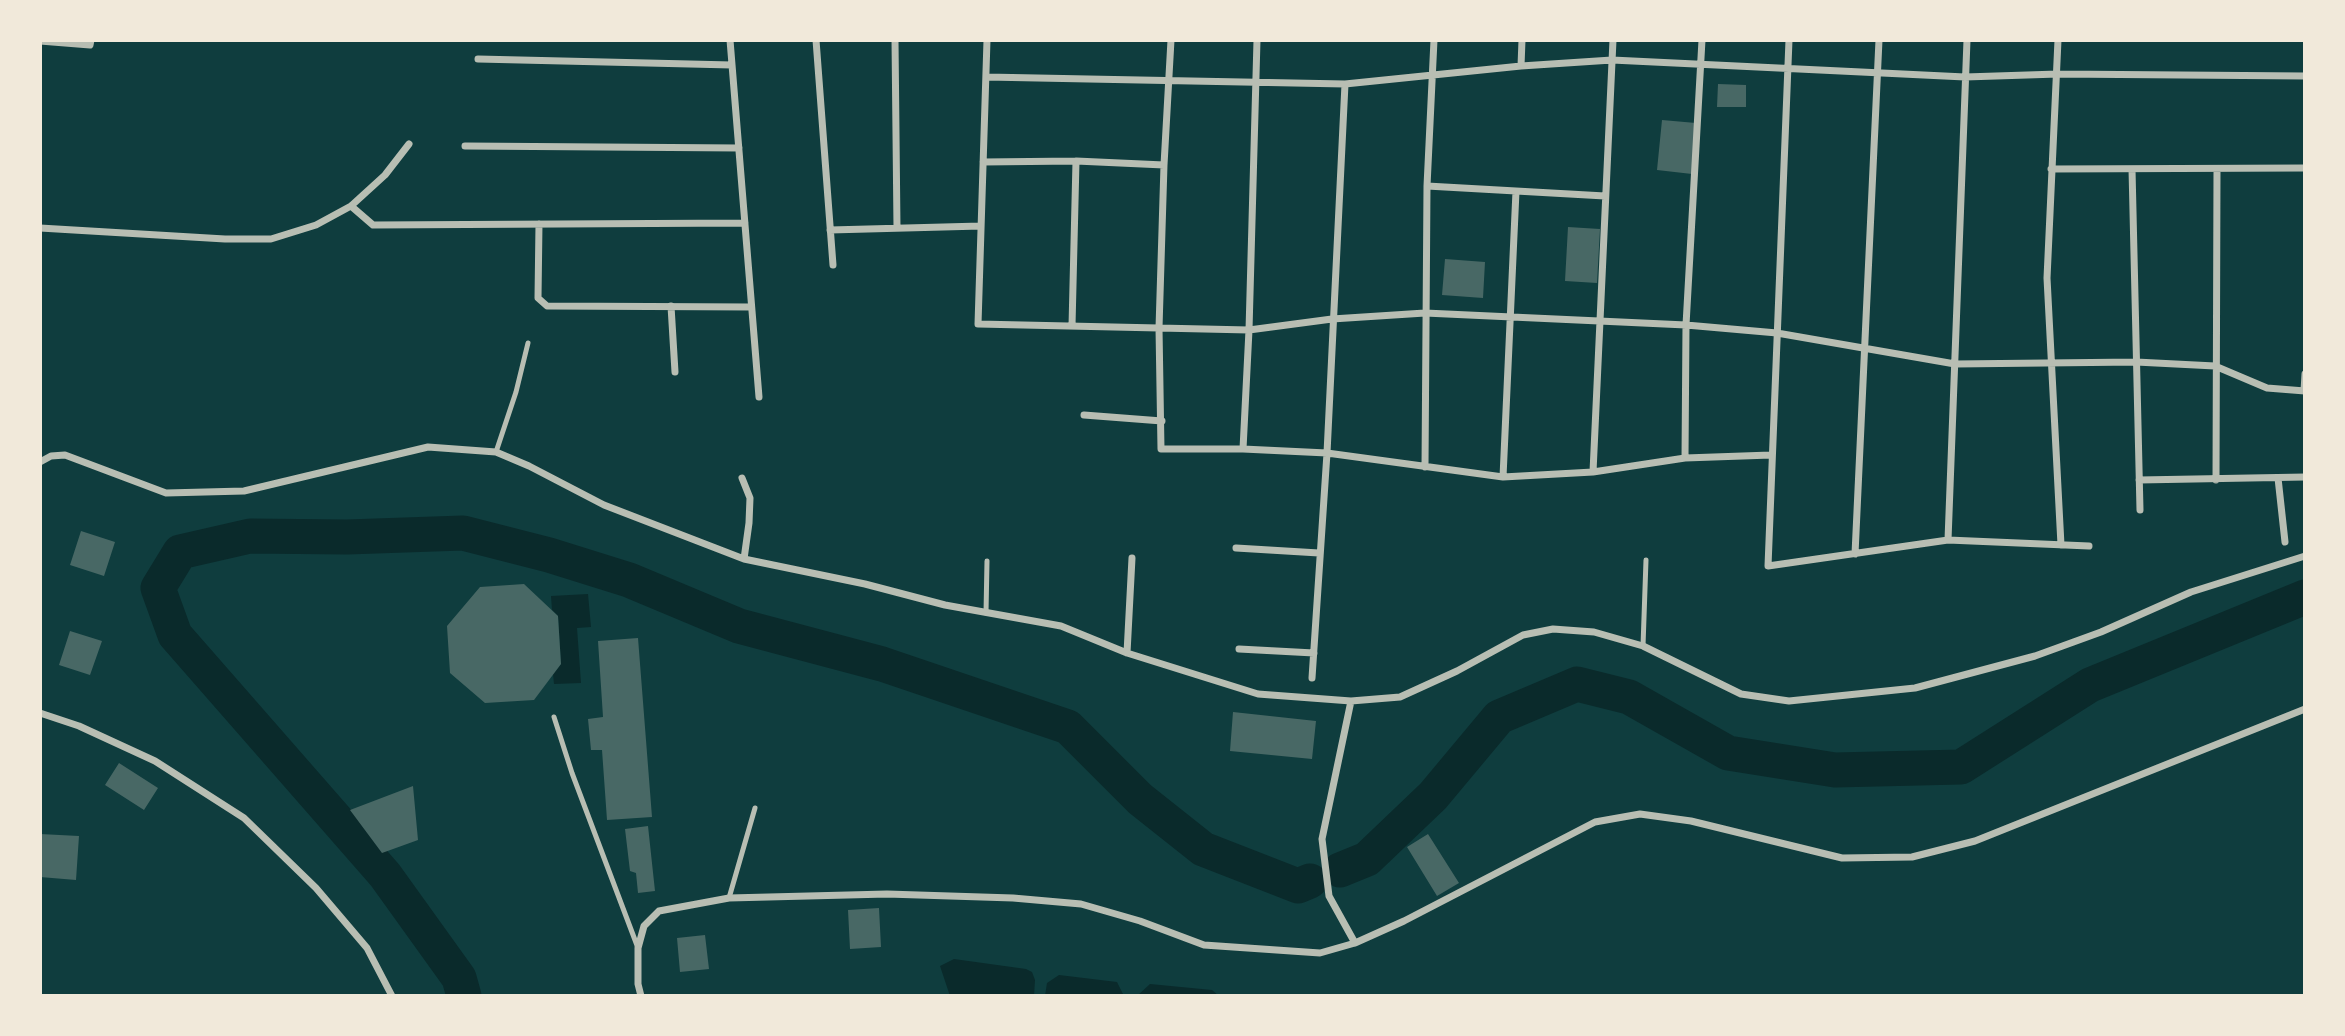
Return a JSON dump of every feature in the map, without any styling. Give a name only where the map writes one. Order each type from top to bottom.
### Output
[{"type":"street","points":[[730,40],[758,397]]},
{"type":"street","points":[[816,40],[833,265]]},
{"type":"street","points":[[895,40],[897,228]]},
{"type":"street","points":[[987,40],[978,324],[1249,330],[1332,319],[1424,313],[1686,325],[1777,333],[1955,364],[2136,362],[2215,366],[2267,388],[2304,391],[2305,374]]},
{"type":"street","points":[[1171,40],[1159,328],[1161,449],[1327,453],[1503,477],[1593,472],[1685,458],[1771,455]]},
{"type":"street","points":[[1243,449],[1257,40]]},
{"type":"street","points":[[1425,467],[1424,313],[1434,40]]},
{"type":"street","points":[[1521,40],[1521,66]]},
{"type":"street","points":[[1593,472],[1613,40]]},
{"type":"street","points":[[1685,458],[1686,325],[1702,40]]},
{"type":"street","points":[[1789,40],[1768,566],[1948,540],[2090,546]]},
{"type":"street","points":[[1855,554],[1879,40]]},
{"type":"street","points":[[1948,540],[1967,40]]},
{"type":"street","points":[[2058,40],[2047,278],[2062,545]]},
{"type":"street","points":[[40,41],[90,43]]},
{"type":"street","points":[[478,59],[732,65]]},
{"type":"street","points":[[986,77],[1345,84],[1521,66],[1612,60],[1965,76],[2305,76]]},
{"type":"street","points":[[1312,678],[1327,453],[1345,84]]},
{"type":"street","points":[[40,228],[225,239],[271,239],[316,225],[351,206],[385,175],[409,144]]},
{"type":"street","points":[[465,146],[739,148]]},
{"type":"street","points":[[983,162],[1076,161],[1164,165]]},
{"type":"street","points":[[1072,326],[1076,161]]},
{"type":"street","points":[[2051,169],[2305,167]]},
{"type":"street","points":[[2132,169],[2140,510]]},
{"type":"street","points":[[2216,480],[2217,169]]},
{"type":"street","points":[[1427,186],[1605,196]]},
{"type":"street","points":[[1503,477],[1516,191]]},
{"type":"street","points":[[351,206],[373,225],[745,223]]},
{"type":"street","points":[[539,224],[538,298],[547,306],[751,307]]},
{"type":"street","points":[[830,230],[981,226]]},
{"type":"street","points":[[671,306],[675,372]]},
{"type":"street","points":[[1084,415],[1162,421]]},
{"type":"street","points":[[40,462],[51,456],[65,455],[166,493],[244,491],[428,447],[496,453],[529,466],[604,505],[744,559],[865,584],[945,605],[1061,626],[1127,653],[1258,695],[1351,701],[1400,697],[1457,671],[1523,635],[1553,629],[1594,632],[1643,646],[1741,694],[1789,701],[1915,688],[2035,656],[2101,632],[2191,592],[2305,556]]},
{"type":"street","points":[[2139,480],[2305,477]]},
{"type":"street","points":[[742,478],[750,498],[744,559]]},
{"type":"street","points":[[2278,478],[2285,542]]},
{"type":"street","points":[[1236,548],[1320,554]]},
{"type":"street","points":[[1127,653],[1132,558]]},
{"type":"street","points":[[1239,649],[1314,653]]},
{"type":"street","points":[[1351,701],[1322,839],[1329,896],[1355,943]]},
{"type":"street","points":[[641,996],[638,948],[644,926],[659,911],[729,898],[887,894],[1013,898],[1081,904],[1140,921],[1204,945],[1320,953],[1355,943],[1404,921],[1595,822],[1640,814],[1691,821],[1842,858],[1912,857],[1975,841],[2305,709]]},
{"type":"street","points":[[40,713],[79,726],[155,761],[244,818],[316,888],[367,948],[392,996]]},
{"type":"lane","points":[[496,453],[516,392],[528,343]]},
{"type":"lane","points":[[1643,646],[1646,560]]},
{"type":"lane","points":[[986,613],[987,561]]},
{"type":"lane","points":[[554,717],[572,773],[638,948]]},
{"type":"lane","points":[[729,898],[755,808]]},
{"type":"water","points":[[588,594],[591,627],[577,628],[581,683],[554,684],[553,674],[561,664],[558,616],[552,610],[551,596]]},
{"type":"water","points":[[954,959],[1026,969],[1032,972],[1035,980],[1034,996],[950,996],[940,966]]},
{"type":"water","points":[[1059,975],[1117,982],[1124,996],[1045,996],[1047,983]]},
{"type":"water","points":[[1150,984],[1212,990],[1219,996],[1137,996]]},
{"type":"building","points":[[1718,84],[1746,85],[1746,107],[1717,107]]},
{"type":"building","points":[[1662,120],[1696,123],[1692,174],[1657,170]]},
{"type":"building","points":[[1568,227],[1600,229],[1597,283],[1565,281]]},
{"type":"building","points":[[1445,259],[1485,262],[1483,298],[1442,295]]},
{"type":"building","points":[[81,531],[115,542],[104,576],[70,565]]},
{"type":"building","points":[[524,584],[558,616],[561,664],[534,700],[485,703],[450,673],[447,626],[480,587]]},
{"type":"building","points":[[70,631],[102,641],[90,675],[59,665]]},
{"type":"building","points":[[638,638],[652,817],[607,820],[602,750],[591,750],[588,719],[603,717],[598,641]]},
{"type":"building","points":[[1233,712],[1316,721],[1312,759],[1230,751]]},
{"type":"building","points":[[119,763],[158,788],[144,810],[105,785]]},
{"type":"building","points":[[413,786],[418,840],[382,853],[350,810]]},
{"type":"building","points":[[648,826],[655,891],[638,893],[636,873],[630,871],[625,829]]},
{"type":"building","points":[[40,834],[79,836],[76,880],[40,877]]},
{"type":"building","points":[[1428,834],[1459,883],[1437,896],[1407,847]]},
{"type":"building","points":[[879,908],[881,947],[850,949],[848,910]]},
{"type":"building","points":[[705,935],[709,969],[680,972],[677,938]]},
{"type":"waterway","points":[[464,996],[459,978],[385,875],[175,635],[158,588],[180,552],[250,536],[347,537],[463,533],[549,555],[629,580],[739,626],[882,664],[1068,727],[1140,799],[1203,849],[1298,886],[1310,881]]},
{"type":"waterway","points":[[1340,870],[1367,859],[1433,796],[1499,717],[1577,684],[1629,697],[1728,753],[1835,770],[1961,767],[2090,685],[2305,597]]}]
